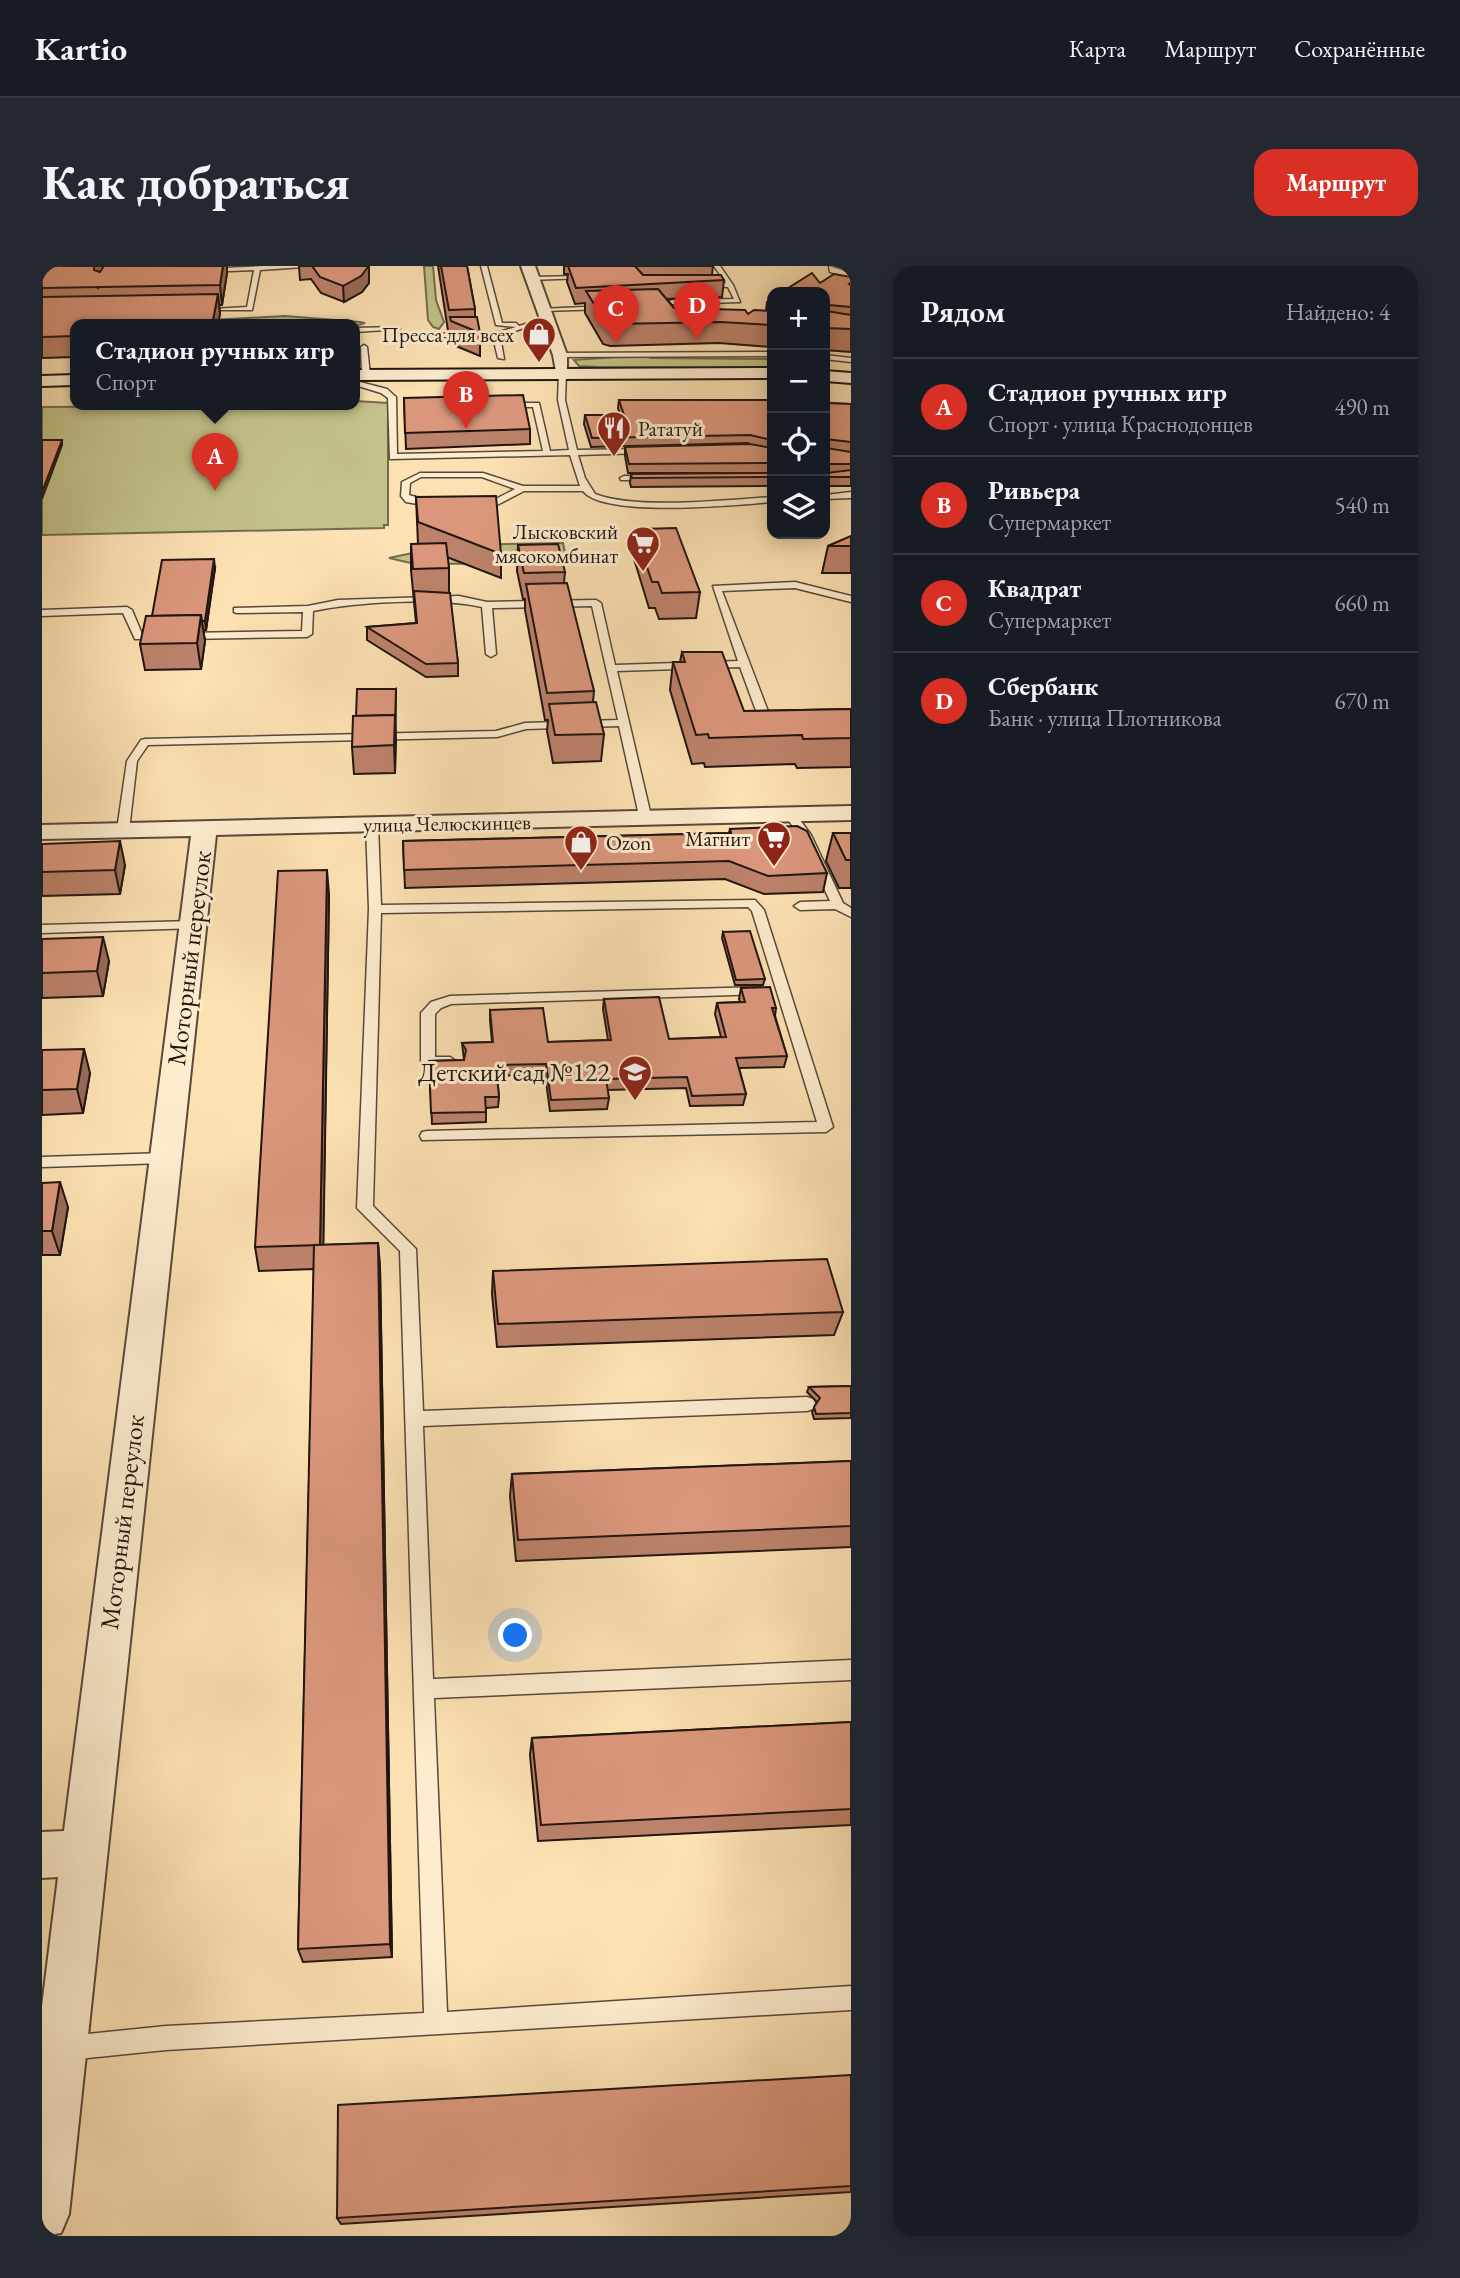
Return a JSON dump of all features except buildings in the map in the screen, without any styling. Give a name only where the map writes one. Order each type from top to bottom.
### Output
[{"type":"main road","points":[[360,379],[537,379],[562,374],[767,373]]},
{"type":"main road","points":[[830,376],[851,378]]},
{"type":"main road","points":[[42,381],[70,380]]},
{"type":"main road","points":[[42,388],[70,388]]},
{"type":"street","points":[[530,272],[560,355],[562,374]]},
{"type":"street","name":"улица Челюскинцев","points":[[42,832],[646,820],[851,813]]},
{"type":"street","name":"Моторный переулок","points":[[42,2214],[62,2049],[63,1854],[165,1158],[204,829]]},
{"type":"lane","points":[[201,270],[315,266]]},
{"type":"lane","points":[[484,266],[499,325],[549,324]]},
{"type":"lane","points":[[646,306],[673,302],[738,301],[717,266]]},
{"type":"lane","points":[[832,266],[832,271],[851,275]]},
{"type":"lane","points":[[182,310],[250,309],[257,269]]},
{"type":"lane","points":[[530,272],[582,278]]},
{"type":"lane","points":[[692,286],[730,285]]},
{"type":"lane","points":[[659,306],[665,316]]},
{"type":"lane","points":[[543,309],[609,307]]},
{"type":"lane","points":[[417,336],[496,334],[533,324]]},
{"type":"lane","points":[[360,332],[397,329]]},
{"type":"lane","points":[[496,334],[502,358]]},
{"type":"lane","points":[[360,368],[364,347]]},
{"type":"lane","points":[[560,355],[767,354]]},
{"type":"lane","points":[[830,358],[851,360]]},
{"type":"lane","points":[[562,374],[559,389],[574,453],[584,488],[594,499],[614,504],[767,500]]},
{"type":"lane","points":[[360,380],[393,397],[393,457],[655,451]]},
{"type":"lane","points":[[497,405],[536,405],[547,453]]},
{"type":"lane","points":[[393,407],[406,407]]},
{"type":"lane","points":[[444,505],[409,500],[405,496],[406,482],[432,474],[483,475],[522,489],[584,488]]},
{"type":"lane","points":[[624,478],[664,478]]},
{"type":"lane","points":[[458,505],[494,503],[522,489]]},
{"type":"lane","points":[[830,497],[851,495]]},
{"type":"lane","points":[[779,727],[767,727],[716,588],[795,585],[851,599]]},
{"type":"lane","points":[[237,610],[308,609],[338,603],[459,598],[487,605],[596,603],[646,820]]},
{"type":"lane","points":[[487,605],[491,654]]},
{"type":"lane","points":[[42,613],[127,610],[138,637],[151,637],[307,634],[308,609]]},
{"type":"lane","points":[[611,668],[744,664]]},
{"type":"lane","points":[[123,830],[132,761],[145,742],[497,734],[525,726],[624,723]]},
{"type":"lane","points":[[790,814],[805,835],[838,905]]},
{"type":"lane","points":[[372,825],[375,909],[365,1208],[408,1249],[436,2024]]},
{"type":"lane","points":[[375,909],[751,903],[758,910],[826,1127],[426,1136]]},
{"type":"lane","points":[[800,906],[838,905],[851,913]]},
{"type":"lane","points":[[42,929],[193,925]]},
{"type":"lane","points":[[456,1061],[428,1062],[428,1013],[436,1005],[450,1000],[784,991]]},
{"type":"lane","points":[[42,1162],[165,1158]]},
{"type":"lane","points":[[413,1419],[807,1404]]},
{"type":"lane","points":[[425,1689],[851,1670]]},
{"type":"lane","points":[[62,2049],[166,2038],[436,2024],[851,1997]]},
{"type":"shaded area","points":[[424,266],[433,266],[436,300],[444,322],[439,329],[433,327],[428,320]]},
{"type":"shaded area","points":[[285,316],[322,319],[230,319]]},
{"type":"shaded area","points":[[643,355],[651,358],[767,359],[767,368],[599,367],[579,366],[574,360]]},
{"type":"shaded area","points":[[360,401],[388,403],[388,525],[384,525],[384,528],[42,535],[42,407],[70,407],[70,410],[360,410]]},
{"type":"shaded area","points":[[563,543],[567,563],[415,564],[389,558],[450,545]]},
{"type":"place","name":"Сбербанк","points":[[697,340]]},
{"type":"place","name":"Квадрат","points":[[616,343]]},
{"type":"place","name":"Пресса для всех","points":[[539,364]]},
{"type":"place","name":"Ривьера","points":[[466,429]]},
{"type":"place","name":"Рататуй","points":[[614,458]]},
{"type":"place","name":"Стадион ручных игр","points":[[215,491]]},
{"type":"place","name":"Лысковский мясокомбинат","points":[[643,573]]},
{"type":"place","name":"Магнит","points":[[774,868]]},
{"type":"place","name":"Ozon","points":[[581,872]]},
{"type":"place","name":"Детский сад №122","points":[[635,1102]]}]
